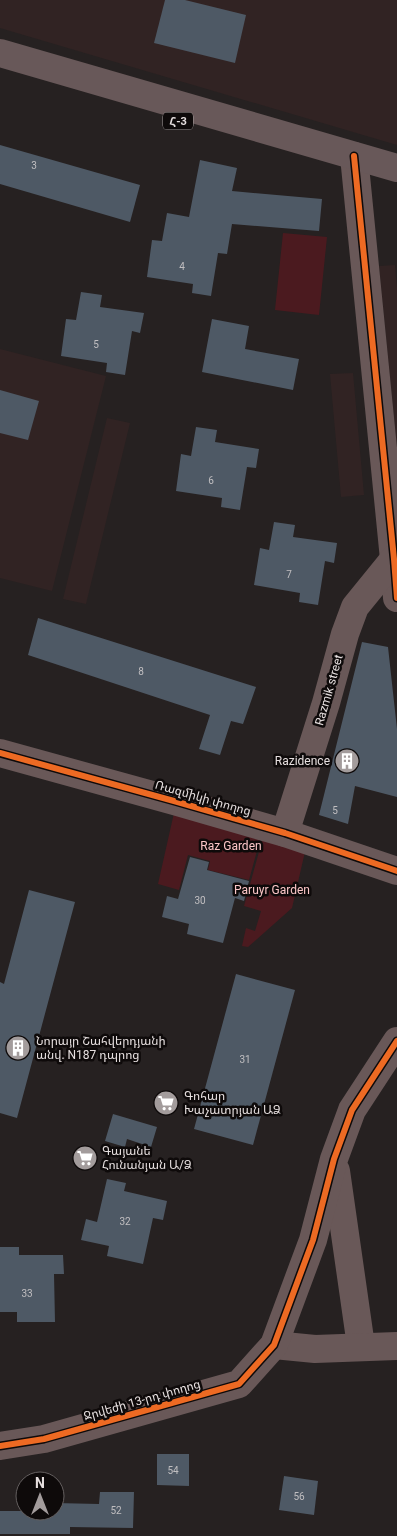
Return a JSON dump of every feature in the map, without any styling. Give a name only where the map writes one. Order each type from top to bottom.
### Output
[{"type":"main road","name":"Հ-3","points":[[0,52],[355,164],[397,184]]},
{"type":"main road","name":"Հ-3","points":[[0,69],[355,164],[397,168]]},
{"type":"street","points":[[355,164],[397,598]]},
{"type":"street","name":"Razmik street","points":[[285,833],[326,703],[345,634],[355,607],[394,559]]},
{"type":"street","name":"Ռազմիկի փողոց","points":[[0,753],[285,833],[397,870]]},
{"type":"street","points":[[397,1040],[352,1110],[334,1159],[313,1240],[274,1345],[315,1349],[397,1346]]},
{"type":"street","points":[[334,1159],[361,1346]]},
{"type":"street","name":"Ջրվեժի 13-րդ փողոց","points":[[0,1446],[44,1439],[239,1384],[274,1345]]},
{"type":"shaded area","points":[[0,0],[397,0],[397,145],[0,28]]},
{"type":"shaded area","points":[[395,265],[397,288],[397,449],[379,266]]},
{"type":"shaded area","points":[[0,349],[106,376],[52,591],[0,578]]},
{"type":"shaded area","points":[[353,373],[364,495],[341,497],[330,374]]},
{"type":"shaded area","points":[[107,418],[130,423],[86,604],[63,599]]},
{"type":"green space","points":[[283,233],[327,237],[319,315],[275,310]]},
{"type":"green space","name":"Raz Garden","points":[[176,804],[263,829],[249,880],[208,870],[210,861],[188,855],[179,890],[158,884]]},
{"type":"green space","name":"Paruyr Garden","points":[[265,830],[307,843],[292,908],[248,947],[242,946],[246,928],[255,931],[261,911],[244,906]]},
{"type":"building","points":[[165,0],[185,0],[246,15],[235,63],[154,43]]},
{"type":"building","points":[[0,145],[140,185],[130,222],[0,184]]},
{"type":"building","points":[[200,160],[237,168],[232,191],[322,199],[319,231],[232,224],[227,254],[218,253],[211,296],[192,293],[193,284],[147,277],[152,240],[162,241],[167,213],[189,217]]},
{"type":"building","points":[[81,292],[102,295],[100,307],[144,313],[140,333],[132,331],[125,375],[106,372],[107,363],[61,356],[66,319],[76,320]]},
{"type":"building","points":[[212,319],[249,326],[245,349],[299,359],[293,390],[202,372]]},
{"type":"building","points":[[0,390],[39,401],[28,440],[0,433]]},
{"type":"building","points":[[196,427],[217,430],[215,442],[259,449],[256,468],[247,467],[240,510],[221,507],[222,498],[176,491],[181,454],[191,456]]},
{"type":"building","points":[[274,522],[295,525],[293,537],[337,543],[334,563],[325,561],[318,605],[299,602],[300,593],[254,585],[260,548],[269,550]]},
{"type":"building","points":[[38,618],[256,687],[243,724],[231,721],[220,755],[199,749],[210,715],[28,655]]},
{"type":"building","points":[[362,642],[388,647],[397,729],[397,797],[355,786],[348,824],[319,815]]},
{"type":"building","points":[[190,857],[209,862],[207,870],[249,881],[244,901],[235,898],[223,943],[187,934],[189,924],[162,917],[167,896],[178,899]]},
{"type":"building","name":"Նորայր Շահվերդյանի անվ. N187 դպրոց","points":[[29,890],[75,902],[17,1118],[0,1113],[0,982],[4,984]]},
{"type":"building","points":[[236,974],[295,990],[253,1145],[194,1129]]},
{"type":"building","points":[[113,1114],[157,1127],[151,1147],[127,1139],[125,1147],[105,1141]]},
{"type":"building","points":[[107,1179],[126,1183],[124,1191],[167,1201],[163,1220],[153,1218],[143,1264],[107,1256],[109,1246],[81,1240],[86,1219],[97,1222]]},
{"type":"building","points":[[0,1247],[19,1247],[19,1255],[63,1255],[64,1274],[54,1274],[55,1322],[17,1322],[17,1312],[0,1312]]},
{"type":"building","points":[[157,1454],[189,1454],[189,1486],[157,1485]]},
{"type":"building","points":[[284,1476],[318,1481],[314,1515],[279,1510]]},
{"type":"building","points":[[100,1492],[134,1492],[133,1528],[70,1527],[70,1534],[0,1534],[0,1511],[15,1511],[15,1521],[65,1521],[65,1503],[99,1504]]},
{"type":"cycle path","points":[[354,156],[397,598]]},
{"type":"cycle path","points":[[0,753],[285,833],[397,871]]},
{"type":"cycle path","points":[[0,1446],[44,1439],[239,1384],[274,1345],[313,1240],[334,1159],[352,1110],[397,1041]]},
{"type":"place","name":"Razidence","points":[[347,761]]},
{"type":"place","name":"Նորայր Շահվերդյանի անվ. N187 դպրոց","points":[[18,1048]]},
{"type":"place","name":"Գոհար Խաչատրյան ԱՁ","points":[[166,1103]]},
{"type":"place","name":"Գայանե Հունանյան Ա/Ձ","points":[[85,1158]]}]
